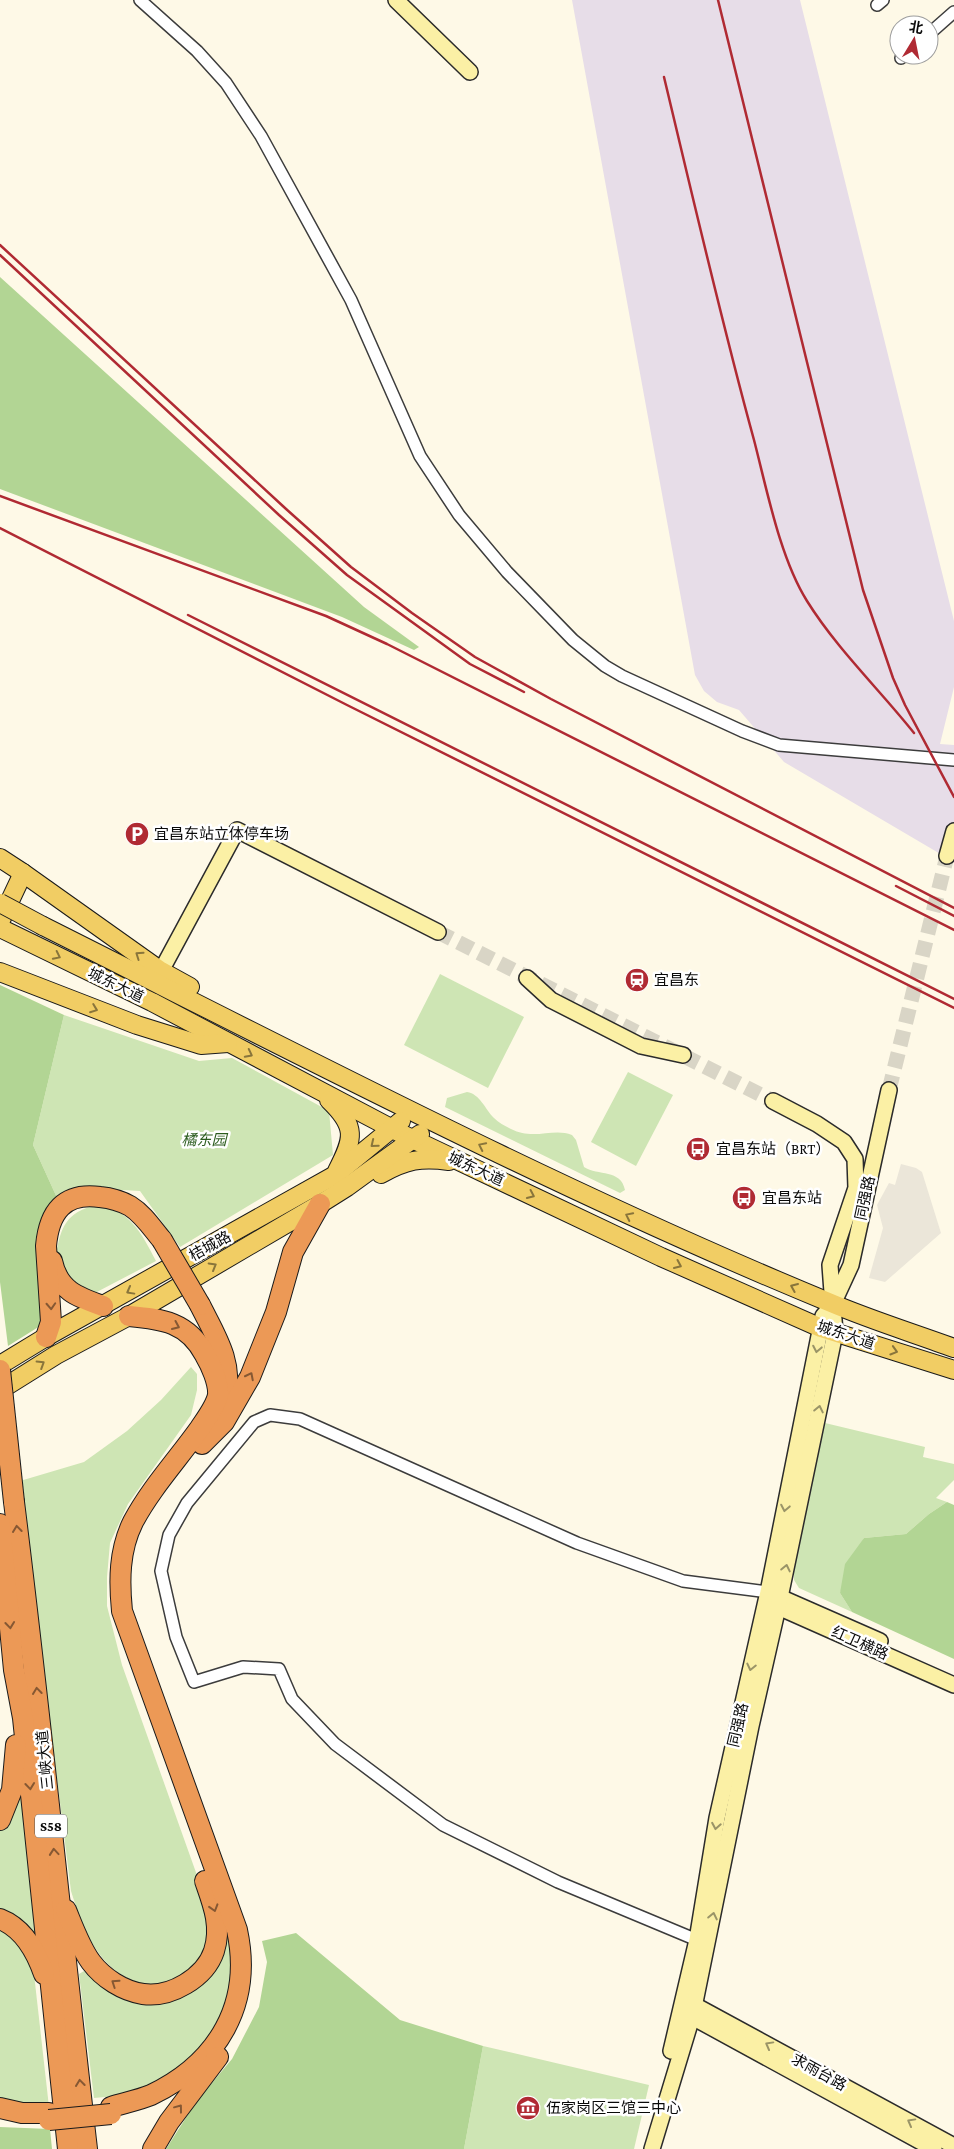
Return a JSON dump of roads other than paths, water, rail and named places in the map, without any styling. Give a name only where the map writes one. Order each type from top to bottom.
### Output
[{"type":"highway","points":[[46,1337],[51,1322],[46,1246],[47,1234],[56,1212],[63,1204],[81,1196],[110,1198],[135,1210],[145,1219],[160,1242],[224,1354],[227,1380],[224,1399],[202,1444]]},
{"type":"highway","points":[[103,1306],[83,1299],[68,1290],[55,1273],[51,1246],[52,1232],[62,1213],[71,1205],[82,1202],[111,1204],[125,1210],[160,1242]]},
{"type":"highway","points":[[153,2149],[169,2122],[236,2034],[248,2004],[254,1975],[254,1947],[231,1872],[134,1608],[130,1584],[134,1547],[143,1524],[154,1506],[202,1444],[224,1422],[250,1377],[276,1312],[293,1252],[320,1204]]},
{"type":"highway","points":[[57,1886],[76,1934],[91,1962],[106,1977],[122,1988],[144,1994],[164,1993],[180,1987],[193,1979],[204,1968],[213,1952],[217,1936],[217,1914],[154,1735],[122,1611],[120,1590],[120,1569],[124,1545],[132,1523],[151,1493],[209,1414],[222,1382],[220,1358],[197,1307]]},
{"type":"highway","points":[[128,1316],[153,1318],[176,1324],[189,1332],[206,1356],[216,1381],[218,1395]]},
{"type":"highway","name":"三峡大道","points":[[0,1370],[88,2149]]},
{"type":"highway","name":"三峡大道","points":[[0,1524],[14,1670],[23,1718],[68,2149]]},
{"type":"highway","points":[[111,2110],[150,2095],[186,2074],[216,2045],[231,2018],[241,1976],[242,1954],[237,1930],[122,1611]]},
{"type":"highway","points":[[0,1820],[12,1790],[16,1754],[14,1670]]},
{"type":"highway","points":[[0,1919],[10,1923],[24,1935],[39,1959],[53,2002]]},
{"type":"highway","points":[[0,2117],[23,2120],[111,2110],[148,2103],[177,2088],[203,2067],[220,2049],[233,2031],[244,2001],[250,1975],[250,1958],[245,1920]]},
{"type":"highway","points":[[0,2108],[49,2116]]},
{"type":"main road","points":[[0,858],[161,970],[362,1086]]},
{"type":"main road","points":[[0,922],[23,873]]},
{"type":"main road","name":"城东大道","points":[[0,903],[433,1123],[644,1223],[833,1304],[954,1348]]},
{"type":"main road","name":"城东大道","points":[[7,932],[152,1002],[414,1139],[661,1257],[828,1331],[954,1370]]},
{"type":"main road","points":[[0,972],[137,1025],[201,1045],[228,1043]]},
{"type":"main road","points":[[316,1088],[341,1112],[350,1126],[352,1139],[335,1175]]},
{"type":"main road","name":"桔城路","points":[[0,1365],[46,1337],[335,1175],[411,1112]]},
{"type":"main road","name":"桔城路","points":[[0,1390],[56,1355],[128,1316],[320,1204],[414,1139],[433,1123]]},
{"type":"main road","points":[[320,1204],[410,1160],[433,1159],[466,1164]]},
{"type":"street","points":[[140,0],[197,51],[226,82],[261,136],[351,300],[420,456],[459,515],[507,572],[574,640],[605,666],[622,676],[734,728],[779,745],[954,760]]},
{"type":"street","points":[[396,0],[470,72]]},
{"type":"street","points":[[939,25],[954,12]]},
{"type":"street","points":[[161,970],[237,830],[438,932]]},
{"type":"street","points":[[947,856],[954,831]]},
{"type":"street","points":[[528,978],[552,1000],[641,1046],[683,1055]]},
{"type":"street","name":"同强路","points":[[652,2149],[688,2008],[751,1726],[773,1599],[828,1331],[823,1316],[833,1304],[851,1265],[889,1090]]},
{"type":"street","points":[[773,1101],[838,1137],[851,1150],[855,1159],[856,1188],[830,1265],[833,1304]]},
{"type":"street","points":[[697,1940],[558,1882],[442,1825],[334,1744],[292,1699],[279,1669],[242,1667],[194,1682],[176,1637],[161,1571],[169,1535],[188,1503],[254,1422],[270,1415],[300,1419],[577,1543],[683,1581],[773,1599]]},
{"type":"street","name":"同强路","points":[[646,2149],[688,2008],[697,1940],[718,1818],[773,1599]]},
{"type":"street","name":"红卫横路","points":[[773,1599],[954,1674]]},
{"type":"street","name":"红卫横路","points":[[773,1599],[954,1686]]},
{"type":"street","name":"求雨台路","points":[[688,2008],[954,2146]]},
{"type":"street","name":"求雨台路","points":[[688,2008],[934,2149]]},
{"type":"tunnel","points":[[889,1090],[947,856]]},
{"type":"tunnel","points":[[438,932],[773,1101]]},
{"type":"railway","points":[[718,0],[863,590],[893,678],[905,705],[954,797]]},
{"type":"railway","points":[[664,77],[730,350],[775,523],[789,565],[807,601],[831,636],[914,733]]},
{"type":"railway","points":[[0,245],[351,567],[475,657],[551,699],[954,908]]},
{"type":"railway","points":[[0,255],[279,515],[347,575],[470,664],[524,692]]},
{"type":"railway","points":[[0,496],[326,616],[387,644],[954,930]]},
{"type":"railway","points":[[0,528],[347,705],[954,1008]]},
{"type":"railway","points":[[188,615],[954,999]]},
{"type":"railway","points":[[896,886],[954,916]]},
{"type":"place","name":"宜昌东站立体停车场","points":[[137,834]]},
{"type":"place","name":"宜昌东","points":[[637,980]]},
{"type":"place","name":"宜昌东站（BRT）","points":[[698,1149]]},
{"type":"place","name":"宜昌东站","points":[[744,1198]]},
{"type":"place","name":"伍家岗区三馆三中心","points":[[528,2108]]},
{"type":"park label","name":"橘东园","points":[[204,1140]]}]
